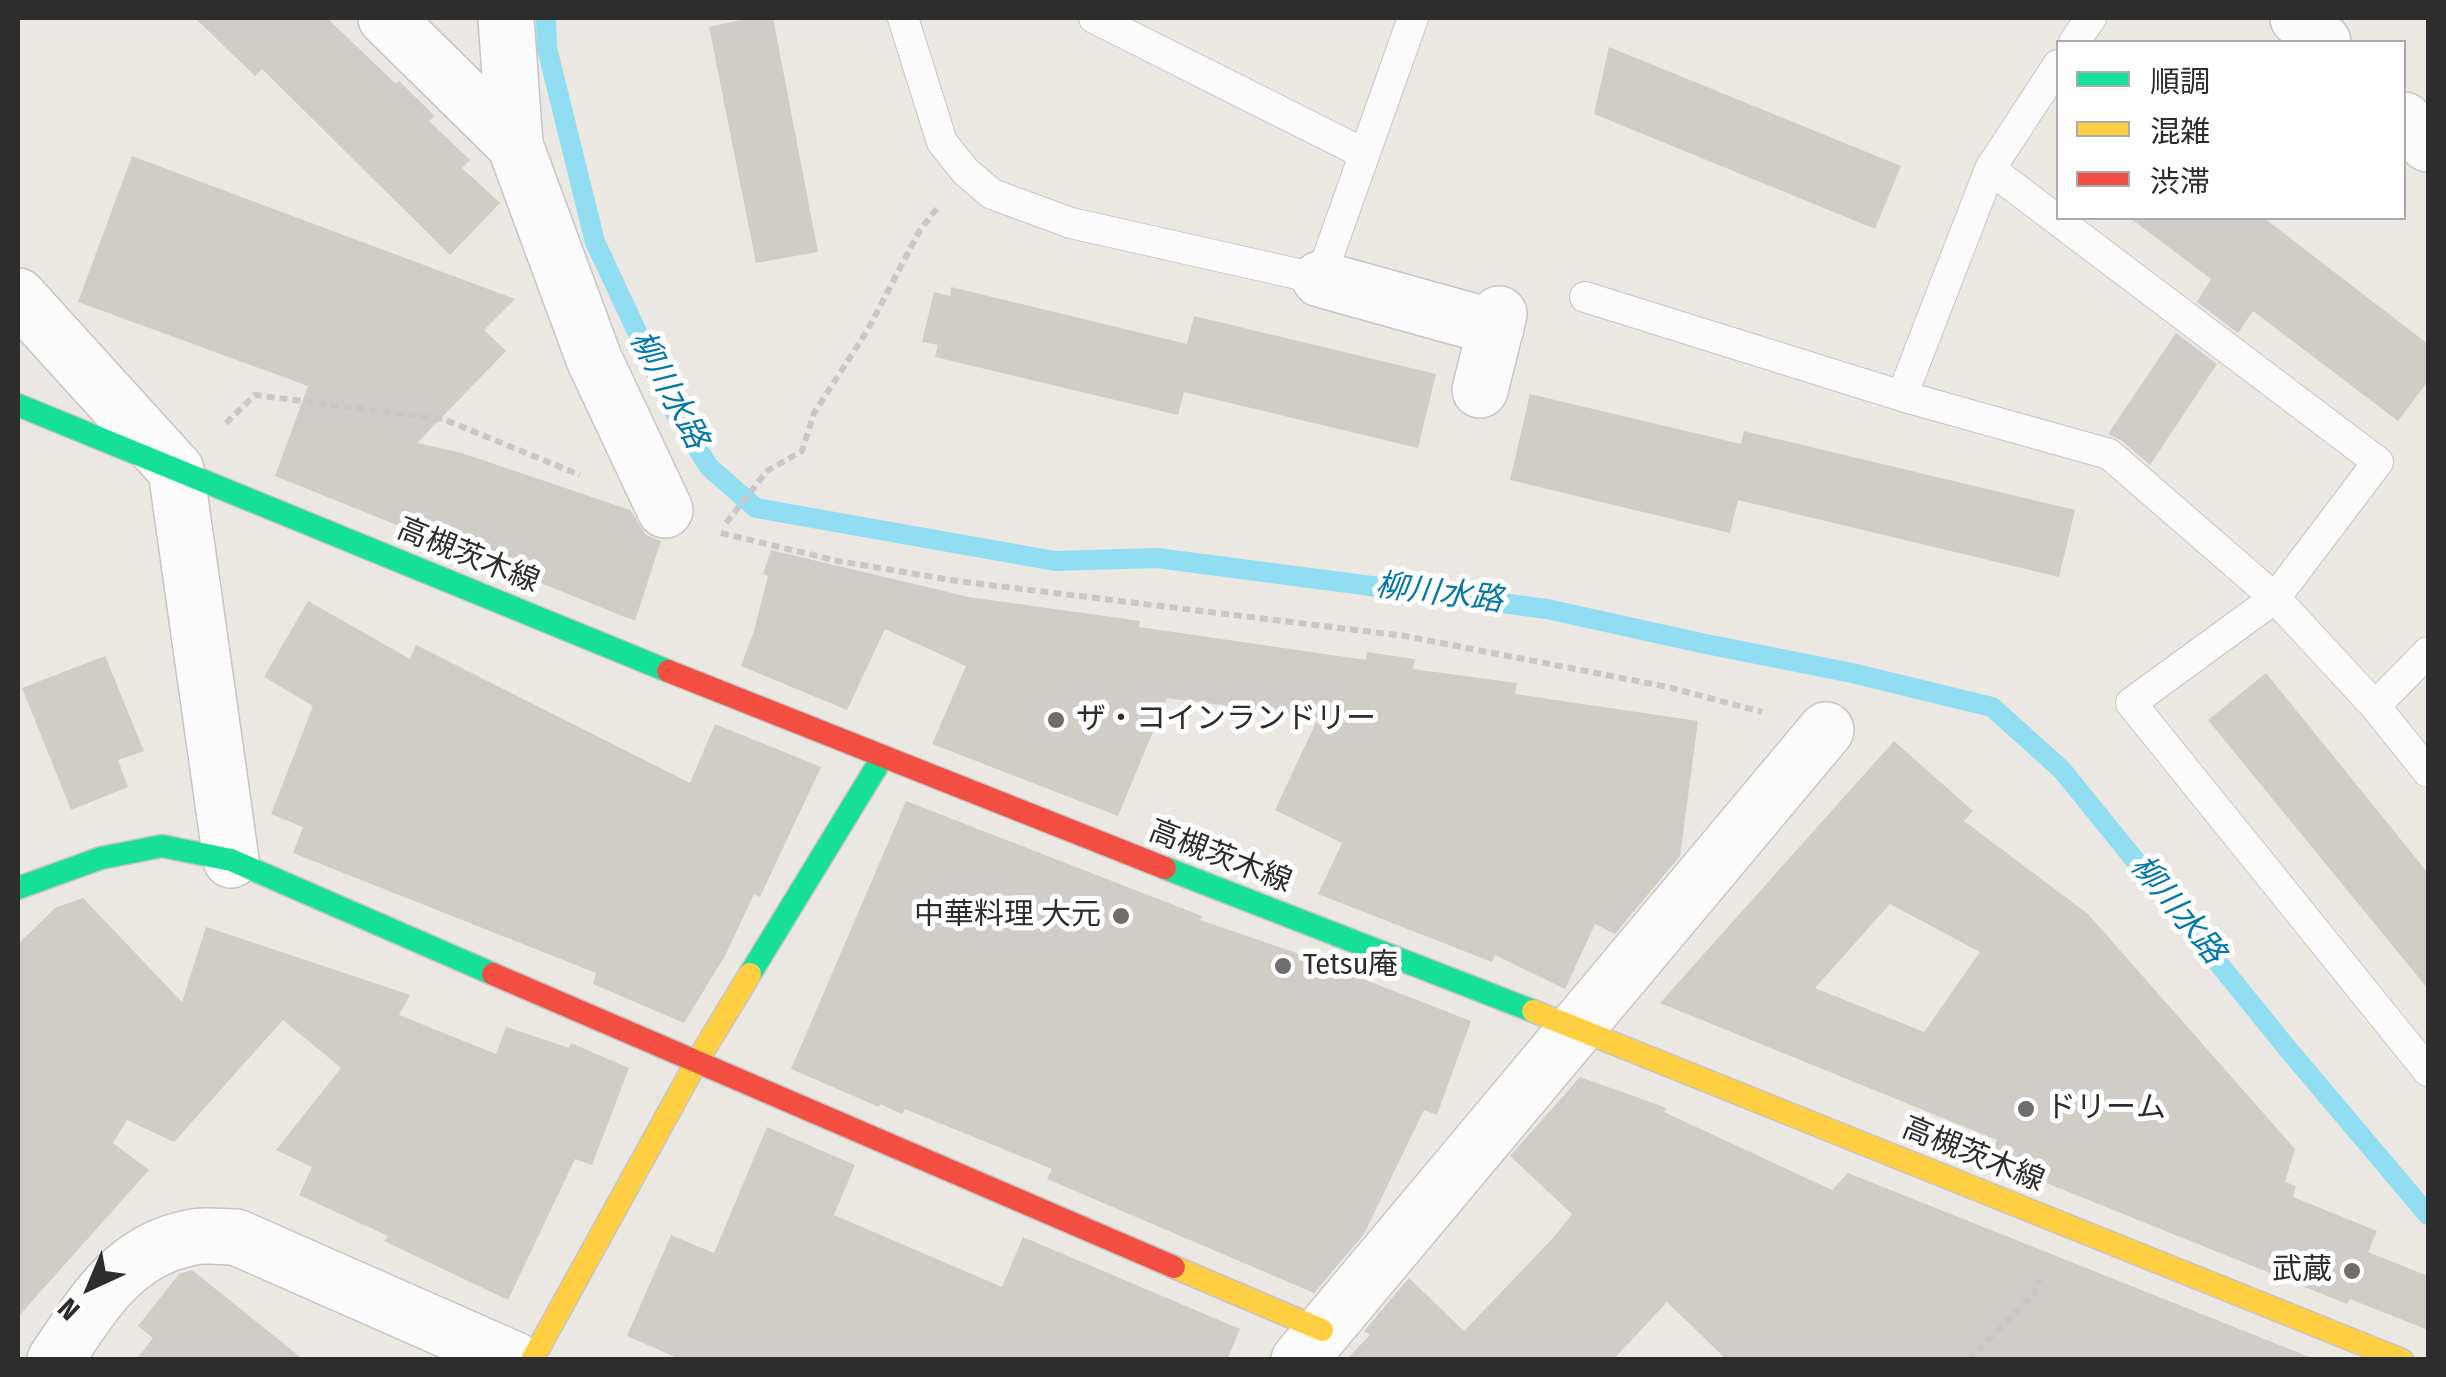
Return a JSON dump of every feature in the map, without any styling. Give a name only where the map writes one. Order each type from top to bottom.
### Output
[{"type":"main road","name":"高槻茨木線","points":[[18,405],[882,758],[1576,1028],[2402,1360]]},
{"type":"main road","points":[[532,1360],[696,1063],[882,758]]},
{"type":"main road","points":[[18,888],[101,858],[162,846],[231,860],[696,1063],[1310,1345]]},
{"type":"street","points":[[386,18],[515,144]]},
{"type":"street","points":[[506,18],[515,144],[594,360],[665,510]]},
{"type":"street","points":[[2298,18],[2322,40]]},
{"type":"street","points":[[2406,122],[2428,144]]},
{"type":"street","points":[[1320,279],[1497,321],[1480,390]]},
{"type":"street","points":[[18,296],[176,470],[231,860]]},
{"type":"street","points":[[1310,1345],[1826,730]]},
{"type":"street","points":[[56,1360],[108,1284],[150,1250],[192,1237],[236,1236],[515,1360]]},
{"type":"lane","points":[[903,18],[942,142],[966,172],[992,194],[1072,223],[1320,279],[1413,18]]},
{"type":"lane","points":[[1094,18],[1363,153]]},
{"type":"lane","points":[[2075,40],[2091,18]]},
{"type":"lane","points":[[1902,396],[1990,169],[2056,69]]},
{"type":"lane","points":[[1990,169],[2056,219]]},
{"type":"lane","points":[[2058,220],[2378,462],[2275,598],[2131,703],[2428,1071]]},
{"type":"lane","points":[[1586,297],[1902,396],[2108,454],[2275,598],[2375,706],[2428,772]]},
{"type":"lane","points":[[2375,706],[2428,652]]},
{"type":"path","points":[[966,172],[920,230],[867,331],[814,412],[802,451],[767,471],[719,532],[838,562],[1405,636],[1668,687],[1826,730]]},
{"type":"path","points":[[176,470],[255,395],[443,419],[665,510]]},
{"type":"path","points":[[1968,1360],[2034,1294],[2063,1223]]},
{"type":"building","points":[[195,18],[327,18],[435,116],[429,121],[470,160],[462,168],[500,203],[450,255],[262,69],[255,76]]},
{"type":"building","points":[[749,18],[773,18],[818,252],[756,263],[709,27]]},
{"type":"building","points":[[1609,47],[1901,166],[1875,229],[1594,114]]},
{"type":"building","points":[[132,156],[515,299],[484,330],[506,351],[417,443],[462,453],[630,510],[646,535],[661,541],[635,621],[275,476],[308,386],[78,302]]},
{"type":"building","points":[[2133,220],[2267,220],[2428,344],[2428,381],[2398,421],[2253,311],[2238,333],[2197,302],[2211,279]]},
{"type":"building","points":[[951,287],[1187,344],[1194,316],[1436,374],[1418,448],[1184,392],[1178,415],[935,357],[938,345],[922,342],[934,292],[950,296]]},
{"type":"building","points":[[2176,333],[2217,364],[2150,465],[2108,434]]},
{"type":"building","points":[[1530,394],[1741,444],[1744,431],[2075,510],[2059,577],[1738,500],[1730,533],[1510,480]]},
{"type":"building","points":[[771,550],[969,597],[1140,621],[1139,627],[1366,660],[1367,652],[1415,659],[1413,669],[1517,683],[1515,694],[1698,721],[1680,856],[1615,934],[1595,924],[1565,989],[1495,955],[1492,962],[1318,894],[1342,843],[1275,810],[1318,718],[1167,698],[1118,816],[932,744],[966,666],[885,629],[847,710],[741,666],[754,631]]},
{"type":"building","points":[[308,601],[410,659],[416,645],[690,783],[715,724],[821,767],[760,897],[754,894],[726,954],[684,1023],[593,984],[596,973],[293,853],[303,827],[271,814],[313,706],[264,677]]},
{"type":"building","points":[[105,656],[144,751],[118,760],[128,787],[71,810],[22,688]]},
{"type":"building","points":[[2266,673],[2428,873],[2428,989],[2208,720]]},
{"type":"building","points":[[1894,741],[1973,811],[1964,821],[2088,914],[2295,1149],[2285,1182],[2296,1186],[2293,1197],[2377,1231],[2368,1252],[2428,1276],[2428,1330],[2350,1299],[2347,1304],[1989,1160],[1997,1140],[1660,1003]],"holes":[[[1890,904],[1980,952],[1924,1032],[1815,988]]]},
{"type":"building","points":[[906,801],[1202,916],[1200,920],[1471,1021],[1437,1115],[1424,1110],[1364,1234],[1314,1293],[1047,1179],[1052,1169],[905,1109],[902,1114],[880,1104],[879,1107],[791,1069]]},
{"type":"building","points":[[83,898],[182,1002],[206,927],[410,995],[399,1015],[496,1054],[506,1027],[569,1048],[571,1043],[629,1068],[592,1165],[575,1159],[508,1300],[384,1241],[388,1236],[299,1195],[312,1167],[276,1150],[341,1068],[283,1020],[174,1142],[127,1120],[113,1143],[149,1170],[18,1317],[18,944],[55,908]]},
{"type":"building","points":[[1580,1077],[1667,1108],[1664,1112],[1832,1190],[1848,1173],[2317,1360],[1727,1360],[1667,1302],[1613,1360],[1346,1360],[1370,1335],[1364,1331],[1409,1278],[1464,1331],[1554,1237],[1572,1214],[1510,1156]]},
{"type":"building","points":[[767,1127],[855,1165],[834,1215],[1002,1287],[1023,1237],[1240,1329],[1227,1360],[682,1360],[627,1336],[671,1235],[714,1253]]},
{"type":"building","points":[[192,1270],[304,1360],[136,1360],[153,1338],[138,1326],[179,1274]]},
{"type":"waterway","name":"柳川水路","points":[[546,18],[547,48],[595,242],[675,413],[709,467],[756,508],[1055,561],[1157,558],[1547,609],[1852,673],[1992,707],[2062,770],[2428,1215]]},
{"type":"traffic: fast","points":[[18,405],[668,671]]},
{"type":"traffic: fast","points":[[750,974],[882,758]]},
{"type":"traffic: fast","points":[[18,888],[101,858],[162,846],[231,860],[493,974]]},
{"type":"traffic: fast","points":[[1165,868],[1533,1011]]},
{"type":"traffic: slow","points":[[532,1360],[696,1063],[750,974]]},
{"type":"traffic: slow","points":[[1533,1011],[2402,1360]]},
{"type":"traffic: slow","points":[[1174,1267],[1322,1330]]},
{"type":"traffic: jam","points":[[668,671],[1165,868]]},
{"type":"traffic: jam","points":[[493,974],[1174,1267]]},
{"type":"place","name":"ザ・コインランドリー","points":[[1056,720]]},
{"type":"place","name":"中華料理 大元","points":[[1121,916]]},
{"type":"place","name":"Tetsu庵","points":[[1283,966]]},
{"type":"place","name":"ドリーム","points":[[2026,1109]]},
{"type":"place","name":"武蔵","points":[[2352,1271]]}]
